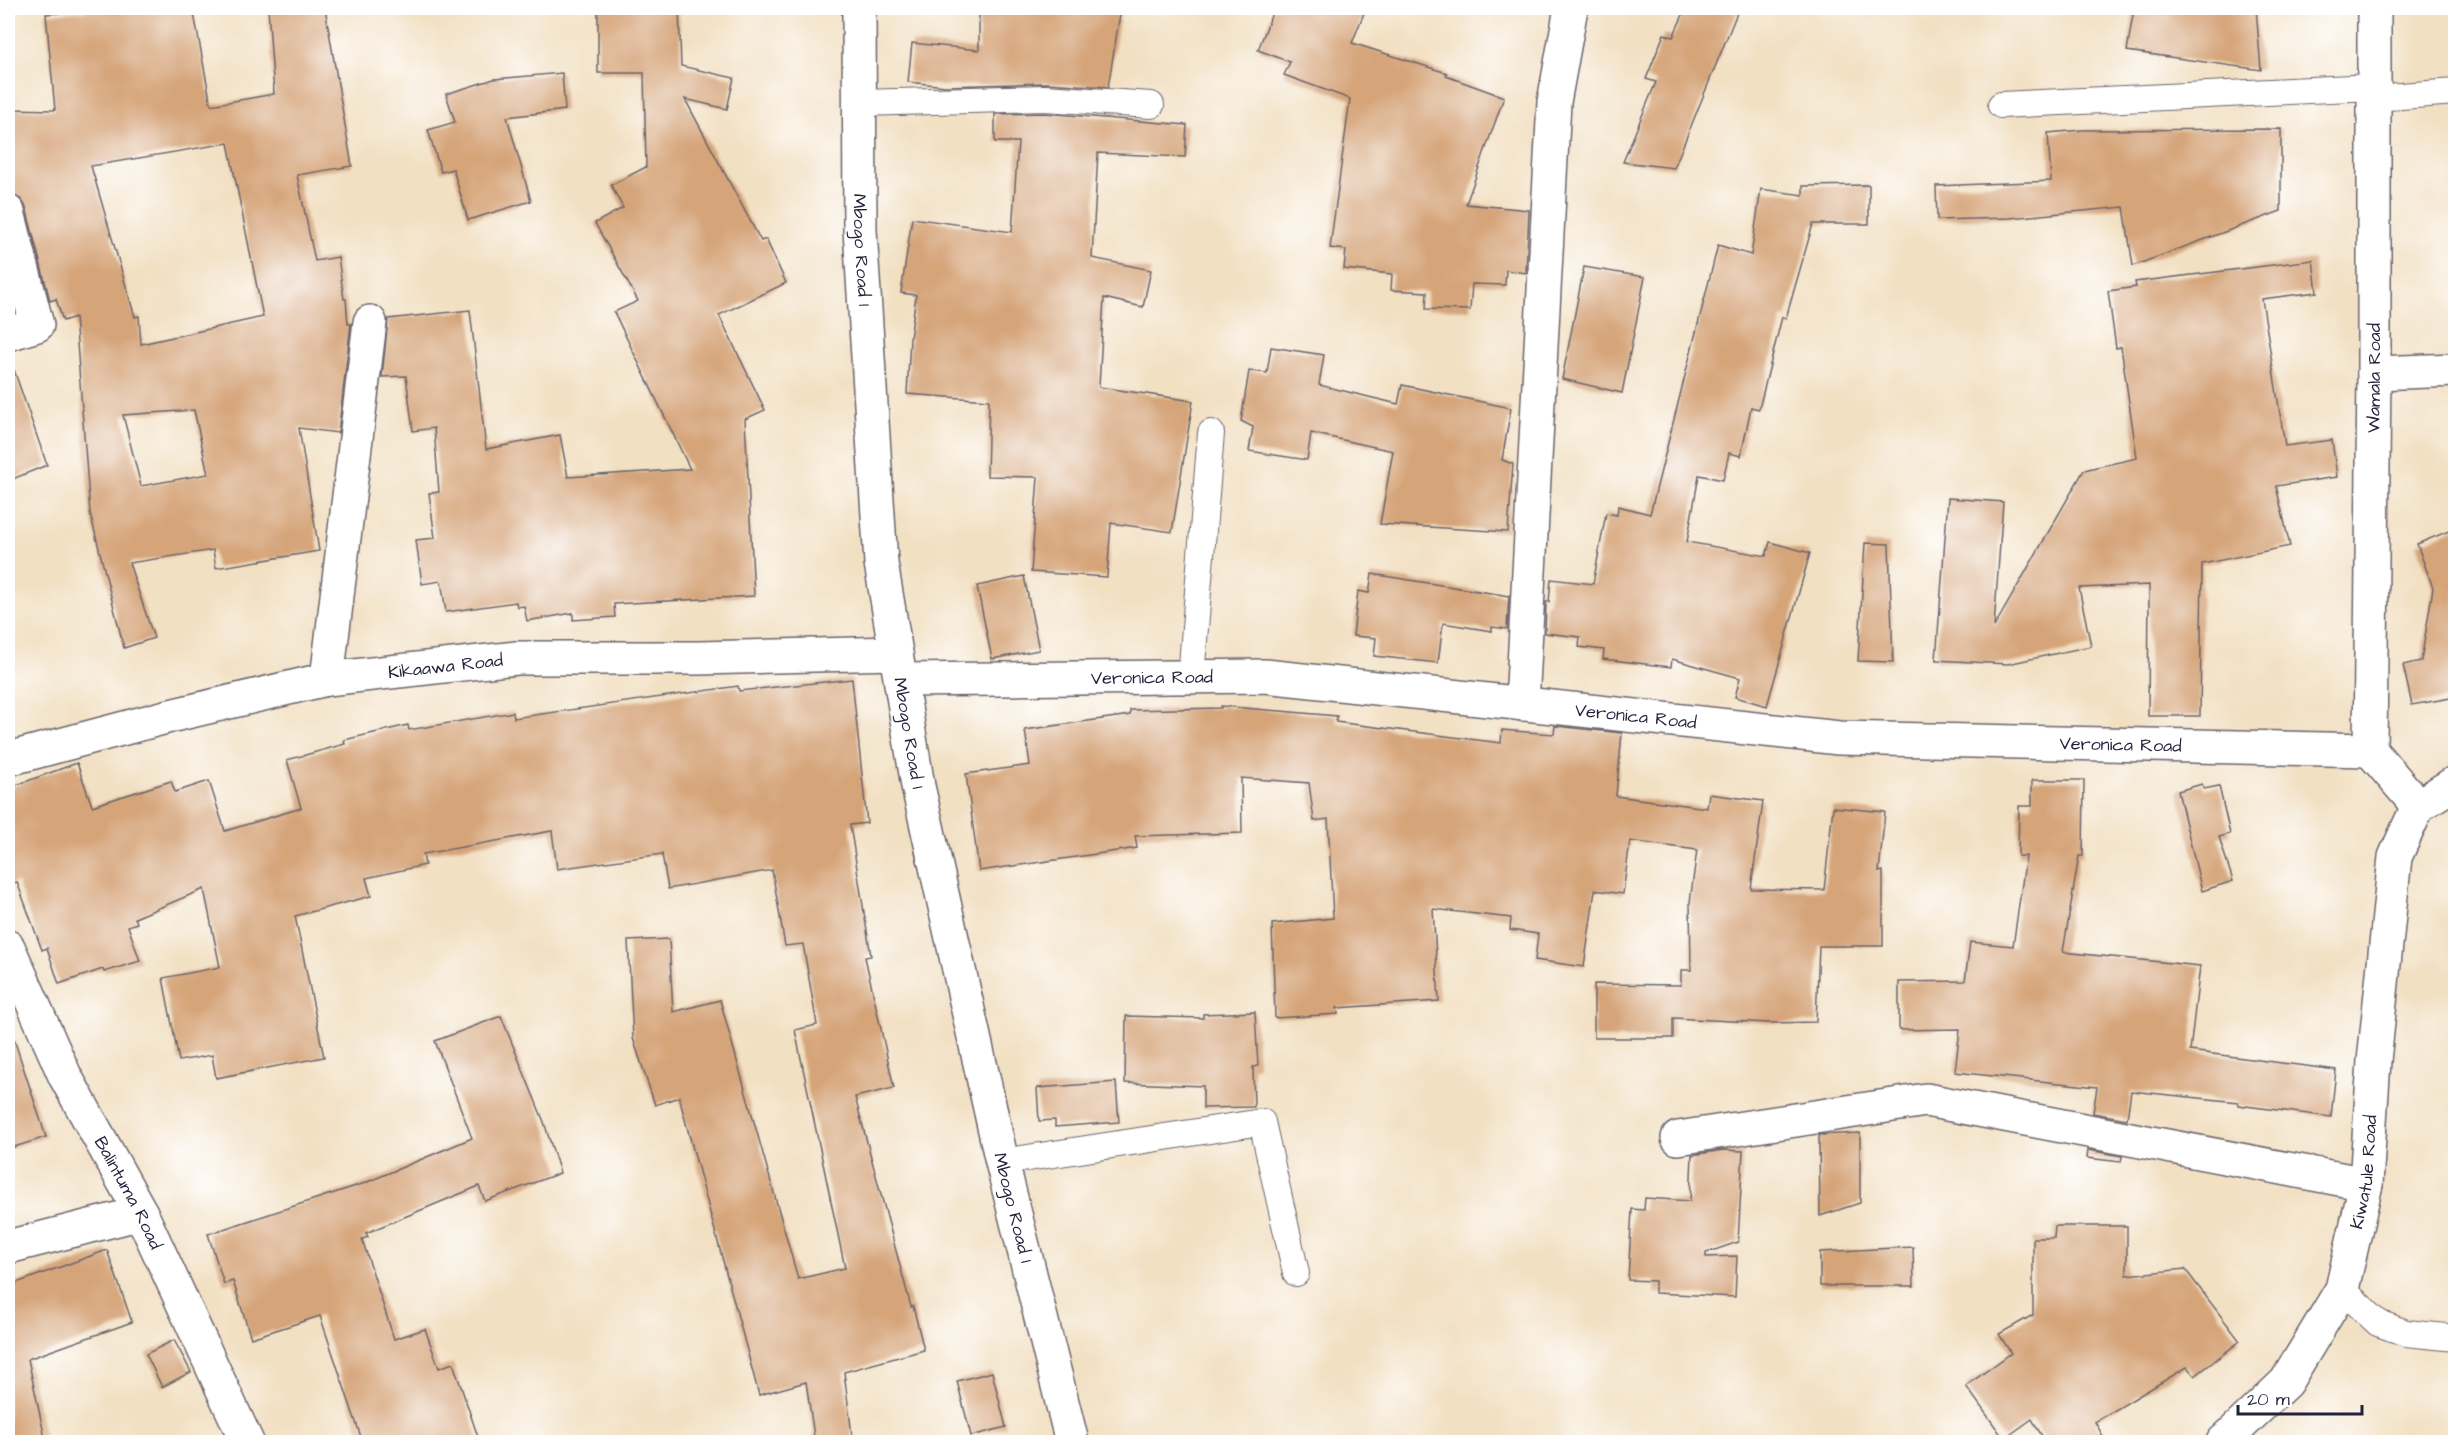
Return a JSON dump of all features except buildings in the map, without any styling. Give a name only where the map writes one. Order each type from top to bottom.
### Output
[{"type":"street","name":"Mbogo Road 1","points":[[860,8],[860,230],[881,563],[918,786],[1002,1162],[1072,1443]]},
{"type":"street","points":[[1522,704],[1554,102],[1571,8]]},
{"type":"street","name":"Wamala Road","points":[[2370,750],[2374,373],[2373,8]]},
{"type":"street","points":[[8,212],[37,325],[8,334]]},
{"type":"street","points":[[327,679],[370,322]]},
{"type":"street","points":[[2374,373],[2456,370]]},
{"type":"street","name":"Kikaawa Road","points":[[8,759],[170,716],[327,679],[517,658],[699,658],[899,667]]},
{"type":"street","name":"Veronica Road","points":[[899,667],[1191,677],[1265,676],[1839,738],[2370,750]]},
{"type":"street","points":[[2370,750],[2418,806],[2456,782]]},
{"type":"street","name":"Kiwatule Road","points":[[2223,1443],[2286,1382],[2342,1289],[2366,1184],[2374,1061],[2395,858],[2418,806]]},
{"type":"street","name":"Balintuma Road","points":[[8,947],[65,1076],[141,1213],[247,1443]]},
{"type":"street","points":[[1678,1138],[1926,1100],[2366,1184]]},
{"type":"street","points":[[8,1247],[141,1213]]},
{"type":"lane","points":[[2001,105],[2372,92],[2456,92]]},
{"type":"lane","points":[[860,103],[1045,98],[1151,105]]},
{"type":"lane","points":[[1191,677],[1211,433]]},
{"type":"lane","points":[[1002,1162],[1262,1122],[1296,1273]]},
{"type":"lane","points":[[2342,1289],[2378,1323],[2406,1333],[2456,1338]]}]
